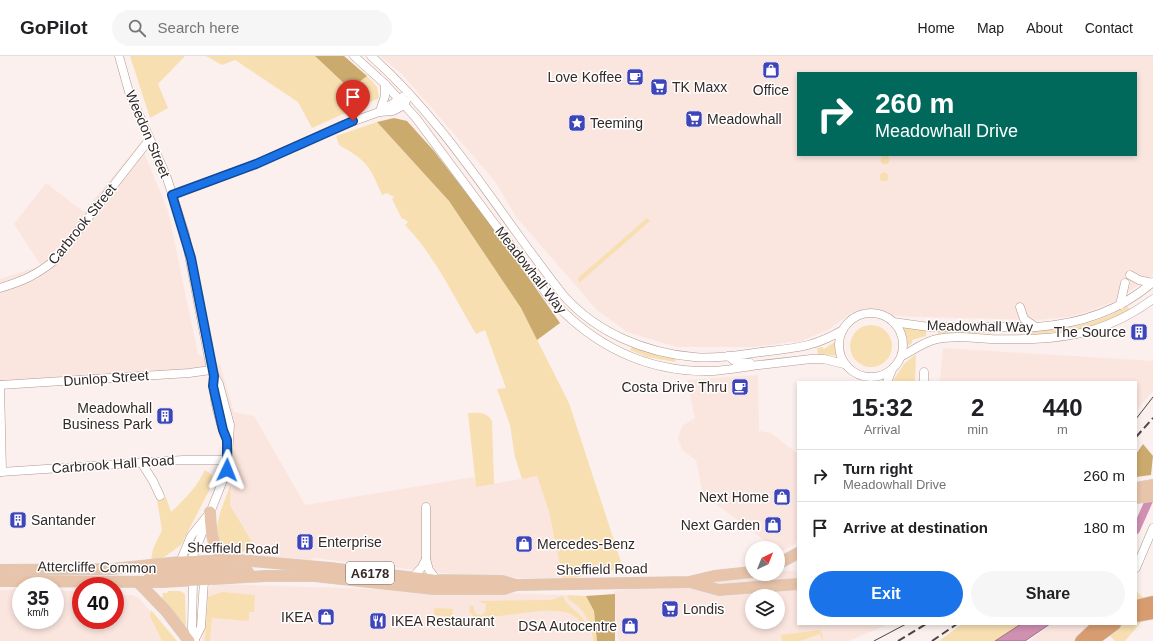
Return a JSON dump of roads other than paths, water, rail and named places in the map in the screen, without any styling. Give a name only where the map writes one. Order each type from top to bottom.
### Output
[{"type":"highway","points":[[1137,606],[1153,602]]},
{"type":"highway","points":[[1137,616],[1153,613]]},
{"type":"highway","points":[[1081,641],[1098,634],[1113,625]]},
{"type":"main road","points":[[1138,493],[1153,485]]},
{"type":"main road","points":[[1138,493],[1153,496]]},
{"type":"main road","points":[[210,512],[211,532],[215,548],[225,560]]},
{"type":"main road","points":[[785,560],[797,554]]},
{"type":"main road","name":"Sheffield Road","points":[[194,570],[225,560],[266,562],[437,580],[502,581],[516,585],[689,582]]},
{"type":"main road","name":"Attercliffe Common","points":[[0,570],[129,568],[194,570]]},
{"type":"main road","name":"Sheffield Road","points":[[194,570],[266,576],[314,576],[434,590],[504,589],[516,585]]},
{"type":"main road","name":"Attercliffe Common","points":[[0,581],[176,582],[194,570]]},
{"type":"main road","name":"A6178","points":[[689,582],[714,576],[745,573]]},
{"type":"main road","points":[[138,582],[193,640]]},
{"type":"main road","name":"A6178","points":[[689,582],[719,590],[797,584]]},
{"type":"street","name":"Weedon Street","points":[[119,56],[129,92],[149,140],[166,175],[191,258],[212,373],[219,384],[230,425],[227,440],[227,470],[210,512],[198,549],[194,570]]},
{"type":"street","name":"Meadowhall Way","points":[[354,56],[385,84],[423,127],[549,297],[566,316],[586,332],[621,354],[667,367],[709,371],[815,359],[824,359],[844,364]]},
{"type":"street","name":"Meadowhall Way","points":[[371,56],[400,82],[460,156],[564,296],[593,322],[620,337],[654,350],[704,357],[728,356],[807,346],[826,340],[842,330]]},
{"type":"street","points":[[379,112],[385,96],[385,84]]},
{"type":"street","points":[[379,112],[398,98],[410,94]]},
{"type":"street","points":[[172,195],[256,164],[340,126],[379,112],[392,111],[404,105],[410,94]]},
{"type":"street","name":"Carbrook Street","points":[[0,288],[27,279],[41,272],[56,259],[149,140]]},
{"type":"street","points":[[487,214],[494,203]]},
{"type":"street","points":[[487,214],[501,212]]},
{"type":"street","points":[[1130,275],[1139,280],[1153,282]]},
{"type":"street","name":"Meadowhall Way","points":[[893,322],[929,326],[1036,327],[1085,319],[1120,305],[1139,294],[1153,282]]},
{"type":"street","points":[[1120,305],[1125,283]]},
{"type":"street","points":[[1139,294],[1150,301]]},
{"type":"street","points":[[549,297],[564,296]]},
{"type":"street","name":"Meadowhall Way","points":[[902,356],[917,346],[941,338],[1062,337],[1094,330],[1122,320],[1150,301]]},
{"type":"street","points":[[1020,307],[1024,319],[1036,327]]},
{"type":"street","points":[[887,381],[892,370],[902,356],[902,338],[893,322],[881,315],[864,314],[850,321],[842,330],[839,347],[844,364],[861,378],[878,376],[892,370]]},
{"type":"street","points":[[1014,327],[1015,338]]},
{"type":"street","points":[[728,356],[736,362],[761,365]]},
{"type":"street","points":[[698,370],[704,357]]},
{"type":"street","points":[[704,357],[709,371]]},
{"type":"street","points":[[924,372],[924,381]]},
{"type":"street","name":"Dunlop Street","points":[[0,385],[212,373]]},
{"type":"street","points":[[0,385],[1,472]]},
{"type":"street","name":"Carbrook Hall Road","points":[[1,472],[141,462],[227,460]]},
{"type":"street","points":[[141,462],[153,481],[160,496]]},
{"type":"street","points":[[426,507],[426,559],[429,570],[437,580]]},
{"type":"street","name":"Weedon Street","points":[[194,570],[191,536],[210,512]]},
{"type":"street","points":[[1137,566],[1150,543],[1153,528]]},
{"type":"street","points":[[412,578],[422,568],[426,559]]},
{"type":"street","points":[[193,640],[194,570]]},
{"type":"waterway","points":[[1137,528],[1151,496]]},
{"type":"tram line","points":[[1137,418],[1153,397]]},
{"type":"tram line","points":[[874,641],[904,625]]},
{"type":"railway","points":[[1137,436],[1153,418]]},
{"type":"railway","points":[[898,641],[924,625]]},
{"type":"railway","points":[[932,641],[956,625]]},
{"type":"place","name":"Office","points":[[771,70]]},
{"type":"place","name":"Love Koffee","points":[[635,77]]},
{"type":"place","name":"TK Maxx","points":[[659,87]]},
{"type":"place","name":"Meadowhall","points":[[694,119]]},
{"type":"place","name":"Teeming","points":[[577,123]]},
{"type":"place","name":"The Source","points":[[1139,332]]},
{"type":"place","name":"Costa Drive Thru","points":[[740,387]]},
{"type":"place","name":"Meadowhall Business Park","points":[[165,416]]},
{"type":"place","name":"Next Home","points":[[782,497]]},
{"type":"place","name":"Santander","points":[[18,520]]},
{"type":"place","name":"Next Garden","points":[[773,525]]},
{"type":"place","name":"Enterprise","points":[[305,542]]},
{"type":"place","name":"Mercedes-Benz","points":[[524,544]]},
{"type":"place","name":"Londis","points":[[670,609]]},
{"type":"place","name":"IKEA","points":[[326,617]]},
{"type":"place","name":"IKEA Restaurant","points":[[378,621]]},
{"type":"place","name":"DSA Autocentre","points":[[630,626]]}]
